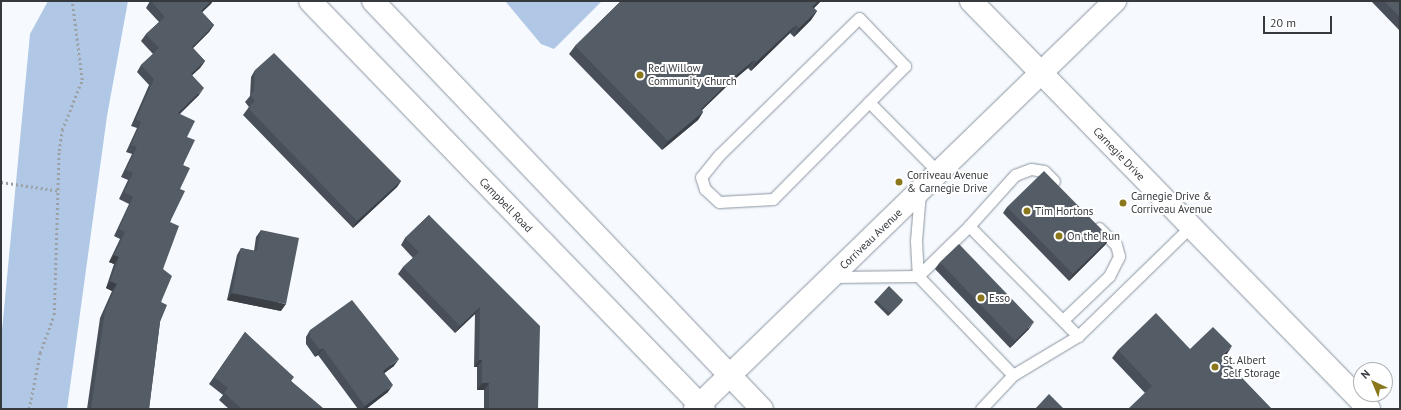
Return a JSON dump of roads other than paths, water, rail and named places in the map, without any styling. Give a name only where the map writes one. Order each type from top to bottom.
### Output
[{"type":"street","name":"Campbell Road","points":[[310,1],[699,408]]},
{"type":"street","points":[[373,1],[762,409]]},
{"type":"street","name":"Carnegie Drive","points":[[971,1],[1369,409]]},
{"type":"street","name":"Corriveau Avenue","points":[[699,408],[729,375],[1042,74],[1114,1]]},
{"type":"lane","points":[[859,18],[905,66],[869,102],[773,199],[719,202],[705,189],[701,177],[719,155],[859,18]]},
{"type":"lane","points":[[869,102],[939,173]]},
{"type":"lane","points":[[832,277],[918,276],[970,226],[1015,175],[1031,169],[1044,171],[1060,188]]},
{"type":"lane","points":[[921,191],[916,241],[918,276],[1013,375]]},
{"type":"lane","points":[[1062,320],[1109,276],[1119,256],[1116,245],[1088,216]]},
{"type":"lane","points":[[970,226],[1078,336]]},
{"type":"lane","points":[[981,409],[1013,375],[1078,336],[1190,227]]},
{"type":"place","name":"Red Willow Community Church","points":[[640,75]]},
{"type":"place","name":"Corriveau Avenue & Carnegie Drive","points":[[899,182]]},
{"type":"place","name":"Carnegie Drive & Corriveau Avenue","points":[[1123,203]]},
{"type":"place","name":"Tim Hortons","points":[[1027,211]]},
{"type":"place","name":"On the Run","points":[[1059,236]]},
{"type":"place","name":"Esso","points":[[981,298]]},
{"type":"place","name":"St. Albert Self Storage","points":[[1215,367]]}]
